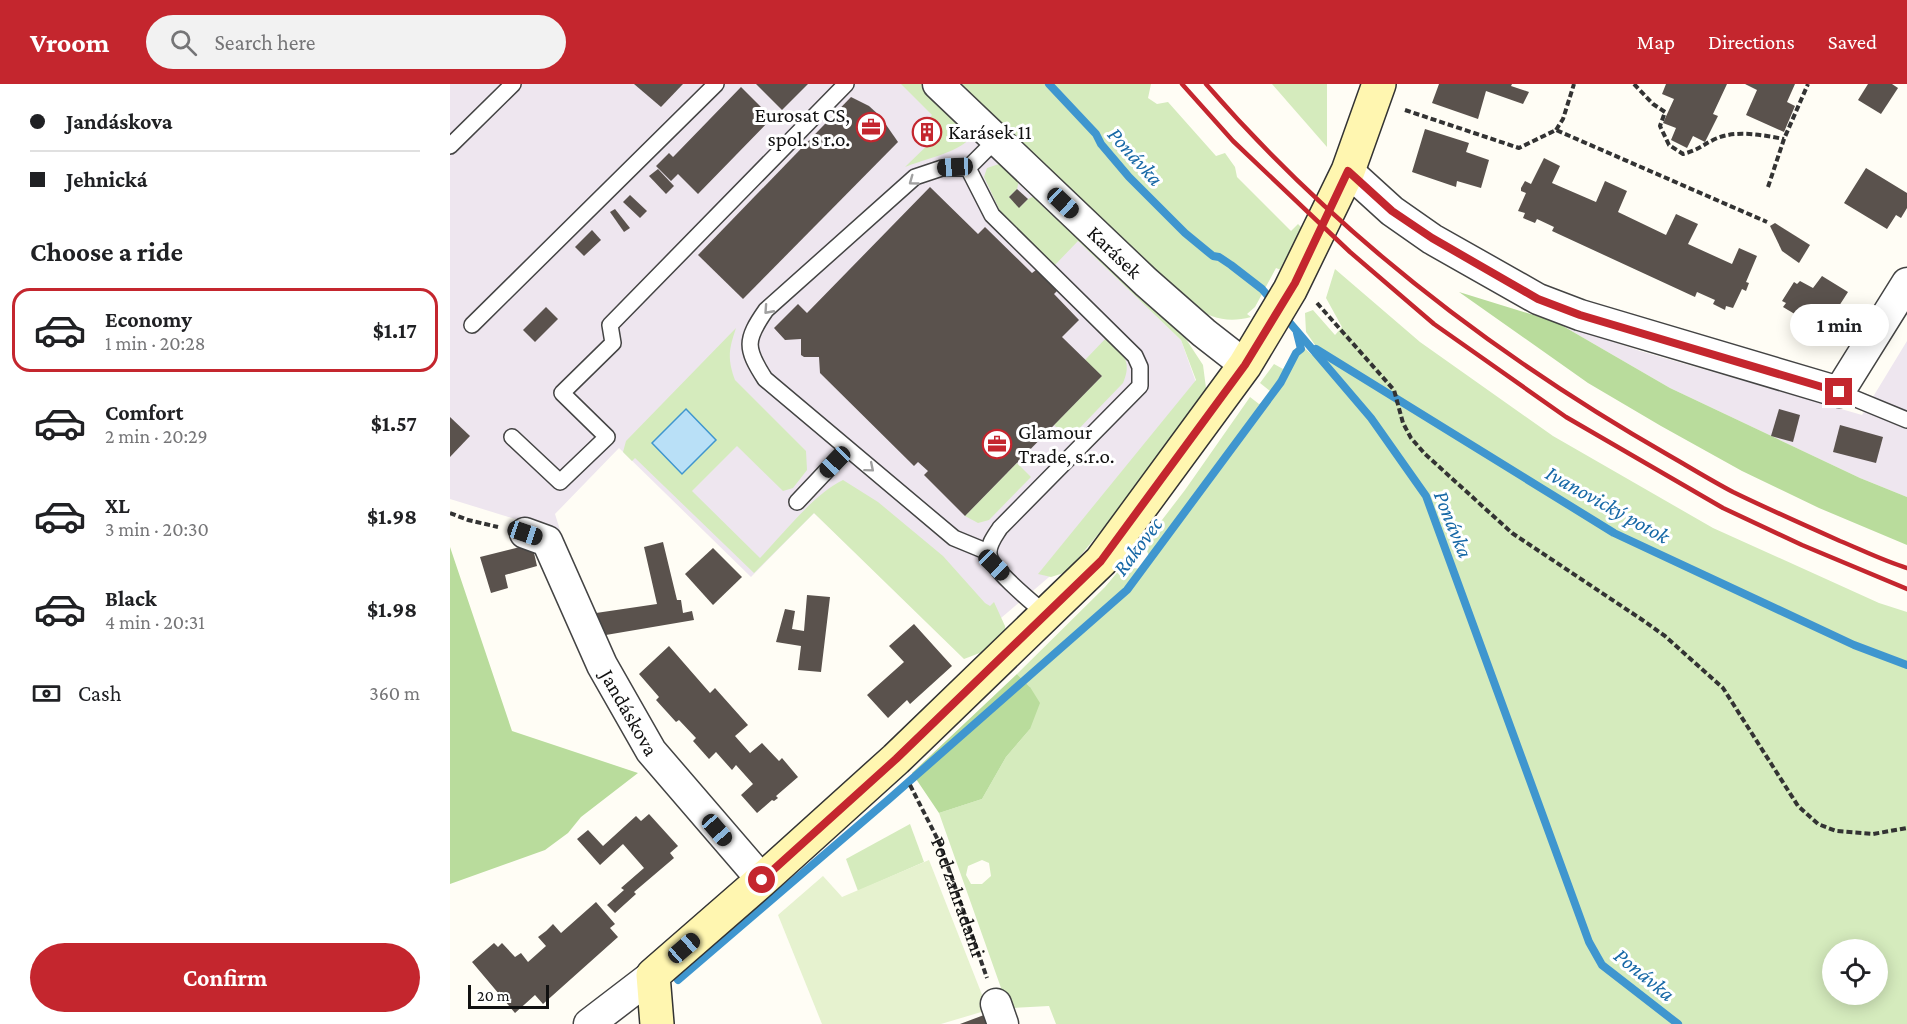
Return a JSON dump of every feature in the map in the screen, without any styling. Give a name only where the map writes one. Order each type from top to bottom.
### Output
[{"type":"street","name":"Karásek","points":[[938,84],[1146,282],[1204,333],[1245,365]]},
{"type":"street","points":[[589,1024],[653,975],[896,759],[1101,561],[1245,365],[1292,287],[1348,171],[1371,90]]},
{"type":"street","points":[[1348,171],[1392,211],[1432,238],[1538,299],[1580,315],[1839,392],[1907,283]]},
{"type":"street","name":"Jandáskova","points":[[525,533],[547,541],[602,665],[651,752],[762,880]]},
{"type":"street","points":[[653,975],[657,1024]]},
{"type":"lane","points":[[450,146],[513,84]]},
{"type":"lane","points":[[472,325],[717,84]]},
{"type":"lane","points":[[512,438],[560,482],[607,437],[562,393],[613,343],[610,325],[846,84]]},
{"type":"lane","points":[[988,552],[954,538],[765,379],[754,361],[749,343],[755,326],[766,310],[915,177],[942,168],[968,168],[996,140]]},
{"type":"lane","points":[[968,168],[992,216],[1135,356],[1140,366],[1140,386],[1000,528],[991,541],[988,552],[994,565],[1047,615]]},
{"type":"lane","points":[[1839,392],[1907,420]]},
{"type":"lane","points":[[797,502],[848,449]]},
{"type":"path","points":[[1405,110],[1519,148],[1556,130],[1563,119],[1574,84]]},
{"type":"path","points":[[1634,84],[1653,104],[1665,112],[1660,126],[1669,145],[1683,154],[1697,151],[1713,140],[1730,134],[1754,134],[1784,139]]},
{"type":"path","points":[[1768,187],[1784,139],[1808,84]]},
{"type":"path","points":[[1556,130],[1767,222]]},
{"type":"path","points":[[1292,287],[1309,294],[1394,390],[1403,423],[1411,438],[1425,454],[1512,533],[1581,580],[1611,597],[1665,636],[1723,688],[1798,806],[1818,824],[1852,834],[1873,834],[1907,828]]},
{"type":"path","points":[[450,513],[468,520],[525,533]]},
{"type":"path","name":"Pod zahradami","points":[[908,781],[940,844],[999,1014]]},
{"type":"shaded area","points":[[450,84],[915,84],[1181,340],[1198,388],[1069,560],[962,655],[814,513],[751,577],[619,448],[555,514],[561,533],[450,499]]},
{"type":"shaded area","points":[[1556,322],[1640,351],[1862,415],[1907,341],[1907,497],[1860,478],[1670,388]]},
{"type":"green space","points":[[901,84],[926,84],[967,131],[968,140],[948,152],[905,167],[940,133],[928,120],[932,115]]},
{"type":"green space","points":[[961,84],[1151,84],[1148,98],[1157,104],[1168,102],[1216,156],[1225,153],[1235,167],[1237,177],[1291,231],[1298,224],[1303,229],[1281,270],[1276,268],[1255,307],[1247,314],[1251,317],[1237,320],[1213,317],[1181,298]]},
{"type":"green space","points":[[1272,84],[1327,84],[1327,147]]},
{"type":"green space","points":[[999,164],[1007,168],[1019,180],[1017,189],[1009,197],[1020,207],[1028,199],[1037,195],[1184,336],[1203,365],[1206,388],[1196,409],[1164,454],[1067,572],[1051,577],[1038,574],[1196,380],[1181,340],[1078,241],[1054,266],[1001,213],[984,177],[987,168]]},
{"type":"green space","points":[[1335,269],[1420,342],[1553,436],[1713,528],[1879,603],[1907,612],[1907,1024],[1056,1024],[1049,1006],[1013,1008],[1006,1002],[939,813],[982,799],[1006,757],[1030,729],[1030,687],[1017,674],[1105,587],[1126,562],[1132,568],[1147,569],[1152,562],[1142,546],[1185,490],[1250,397],[1259,404],[1267,400],[1270,391],[1260,383],[1274,364],[1283,369],[1299,343],[1312,355],[1315,345],[1306,332],[1305,313],[1313,310],[1335,335],[1342,327],[1326,298]],"holes":[[[982,860],[989,863],[991,876],[982,884],[971,884],[966,875],[968,866]]]},
{"type":"green space","points":[[1459,292],[1556,322],[1670,388],[1860,478],[1907,497],[1907,545],[1819,508],[1742,471],[1661,426],[1588,383]]},
{"type":"green space","points":[[736,328],[730,354],[735,380],[806,451],[807,470],[793,488],[783,491],[737,446],[692,491],[760,558],[810,505],[832,486],[843,480],[878,502],[943,556],[985,603],[990,606],[994,602],[1005,626],[1006,635],[990,649],[964,659],[814,513],[754,573],[635,458],[632,461],[623,452],[626,441]]},
{"type":"green space","points":[[1108,336],[1122,353],[1126,363],[1127,369],[1123,383],[1069,439],[1054,425],[1102,376],[1085,360]]},
{"type":"green space","points":[[1017,463],[1031,477],[989,520],[978,523],[965,516]]},
{"type":"green space","points":[[450,547],[512,731],[638,773],[581,817],[568,833],[545,850],[450,884]]},
{"type":"green space","points":[[1017,674],[1030,687],[1040,703],[1030,729],[1006,757],[982,799],[939,813],[912,773]]},
{"type":"green space","points":[[910,824],[924,862],[858,891],[846,859]]},
{"type":"green space","points":[[929,860],[988,1010],[941,1024],[822,1024],[778,915],[823,876],[842,897]]},
{"type":"water","points":[[686,409],[716,440],[682,474],[652,443]]},
{"type":"building","points":[[634,84],[683,84],[661,107]]},
{"type":"building","points":[[756,84],[808,84],[782,110]]},
{"type":"building","points":[[1439,84],[1512,84],[1511,86],[1529,92],[1523,104],[1486,91],[1478,119],[1432,103]]},
{"type":"building","points":[[1666,84],[1727,84],[1713,114],[1718,116],[1705,142],[1693,136],[1687,148],[1671,140],[1676,128],[1663,123],[1674,99],[1662,94]]},
{"type":"building","points":[[1745,84],[1795,84],[1787,102],[1795,106],[1784,132],[1746,115],[1757,90]]},
{"type":"building","points":[[1868,84],[1892,84],[1898,88],[1881,114],[1858,100]]},
{"type":"building","points":[[741,87],[772,118],[698,194],[678,174],[671,181],[656,166],[669,153],[673,157]]},
{"type":"building","points":[[851,97],[869,106],[880,116],[898,142],[743,299],[698,255]]},
{"type":"building","name":"Karásek 11","points":[[929,123],[936,130],[924,142],[917,134]]},
{"type":"building","points":[[1425,129],[1469,143],[1466,152],[1489,160],[1481,188],[1457,181],[1456,187],[1412,172]]},
{"type":"building","points":[[1544,158],[1560,166],[1552,183],[1596,202],[1605,181],[1627,191],[1618,212],[1666,235],[1676,214],[1698,224],[1688,244],[1732,264],[1739,248],[1757,256],[1746,282],[1749,283],[1746,291],[1742,289],[1733,308],[1726,306],[1725,310],[1713,304],[1715,300],[1697,292],[1695,297],[1552,231],[1554,227],[1537,219],[1535,223],[1523,218],[1525,213],[1518,211],[1526,193],[1521,191],[1521,188],[1525,181],[1531,184]]},
{"type":"building","points":[[1866,168],[1907,193],[1907,208],[1901,218],[1896,215],[1887,229],[1844,203]]},
{"type":"building","points":[[658,169],[674,186],[666,194],[649,176]]},
{"type":"building","points":[[930,187],[978,234],[985,227],[1032,273],[1036,270],[1057,291],[1054,294],[1079,320],[1062,337],[1102,376],[965,516],[924,475],[928,471],[918,462],[914,466],[820,373],[819,357],[801,355],[801,339],[785,340],[774,328],[798,304],[807,313]]},
{"type":"building","points":[[1017,189],[1028,199],[1019,208],[1009,197]]},
{"type":"building","points":[[630,195],[647,211],[640,218],[623,202]]},
{"type":"building","points":[[615,209],[630,228],[624,232],[610,212]]},
{"type":"building","points":[[1775,223],[1810,245],[1799,263],[1782,251],[1770,226]]},
{"type":"building","points":[[592,230],[601,240],[584,256],[575,247]]},
{"type":"building","points":[[1822,276],[1848,292],[1823,331],[1783,307],[1786,303],[1782,301],[1794,282],[1797,284],[1800,281],[1813,288]]},
{"type":"building","points":[[546,307],[558,319],[535,342],[523,330]]},
{"type":"building","points":[[1779,409],[1800,415],[1793,442],[1771,436]]},
{"type":"building","points":[[450,417],[470,436],[450,457]]},
{"type":"building","points":[[1840,425],[1883,437],[1876,463],[1833,452]]},
{"type":"building","points":[[663,542],[677,600],[681,600],[683,613],[692,611],[694,620],[600,636],[596,613],[657,604],[644,547]]},
{"type":"building","points":[[532,544],[537,566],[505,575],[508,588],[491,593],[480,557]]},
{"type":"building","points":[[713,548],[742,577],[713,605],[685,574]]},
{"type":"building","points":[[807,595],[830,597],[821,672],[798,670],[801,646],[776,642],[785,609],[795,611],[792,629],[804,631]]},
{"type":"building","points":[[914,624],[952,666],[910,704],[907,700],[888,718],[867,695],[904,662],[889,646]]},
{"type":"building","points":[[669,646],[710,693],[715,688],[748,725],[735,736],[750,753],[762,743],[779,761],[782,758],[798,777],[776,796],[778,798],[772,800],[757,813],[741,795],[753,784],[736,765],[732,770],[716,752],[709,759],[693,741],[696,738],[679,720],[676,722],[656,700],[659,697],[639,674]]},
{"type":"building","points":[[649,814],[678,846],[670,853],[674,858],[634,892],[636,894],[615,913],[607,905],[624,890],[621,888],[644,868],[623,844],[600,865],[577,839],[588,830],[603,846],[636,816],[641,821]]},
{"type":"building","points":[[596,902],[615,924],[610,928],[618,937],[543,1004],[535,995],[515,1013],[472,962],[494,943],[498,947],[502,943],[515,957],[521,953],[528,962],[546,946],[538,937],[553,924],[561,933]]},
{"type":"building","points":[[984,1015],[988,1024],[960,1024]]},
{"type":"waterway","name":"Ponávka","points":[[1049,84],[1096,134],[1101,144],[1129,177],[1185,233],[1213,256],[1231,265],[1262,289],[1274,303]]},
{"type":"waterway","name":"Ponávka","points":[[1284,316],[1371,418],[1426,496],[1589,942],[1602,965],[1678,1024]]},
{"type":"waterway","name":"Rakovec","points":[[678,980],[888,800],[1127,590],[1281,382],[1296,353],[1301,349],[1297,333]]},
{"type":"waterway","name":"Ivanovický potok","points":[[1316,349],[1614,533],[1854,645],[1907,665]]},
{"type":"railway","points":[[1182,84],[1233,141],[1350,252],[1434,324],[1566,417],[1723,508],[1802,545],[1907,589]]},
{"type":"railway","points":[[1206,84],[1309,192],[1422,290],[1482,335],[1606,418],[1733,492],[1881,559],[1907,568]]},
{"type":"place","name":"Eurosat CS, spol. s r.o.","points":[[871,127]]},
{"type":"place","name":"Karásek 11","points":[[927,132]]},
{"type":"place","name":"Glamour Trade, s.r.o.","points":[[997,444]]},
{"type":"route","points":[[762,880],[896,759],[1101,561],[1245,365],[1295,283],[1348,171],[1392,211],[1432,238],[1538,299],[1580,315],[1839,392]]}]
